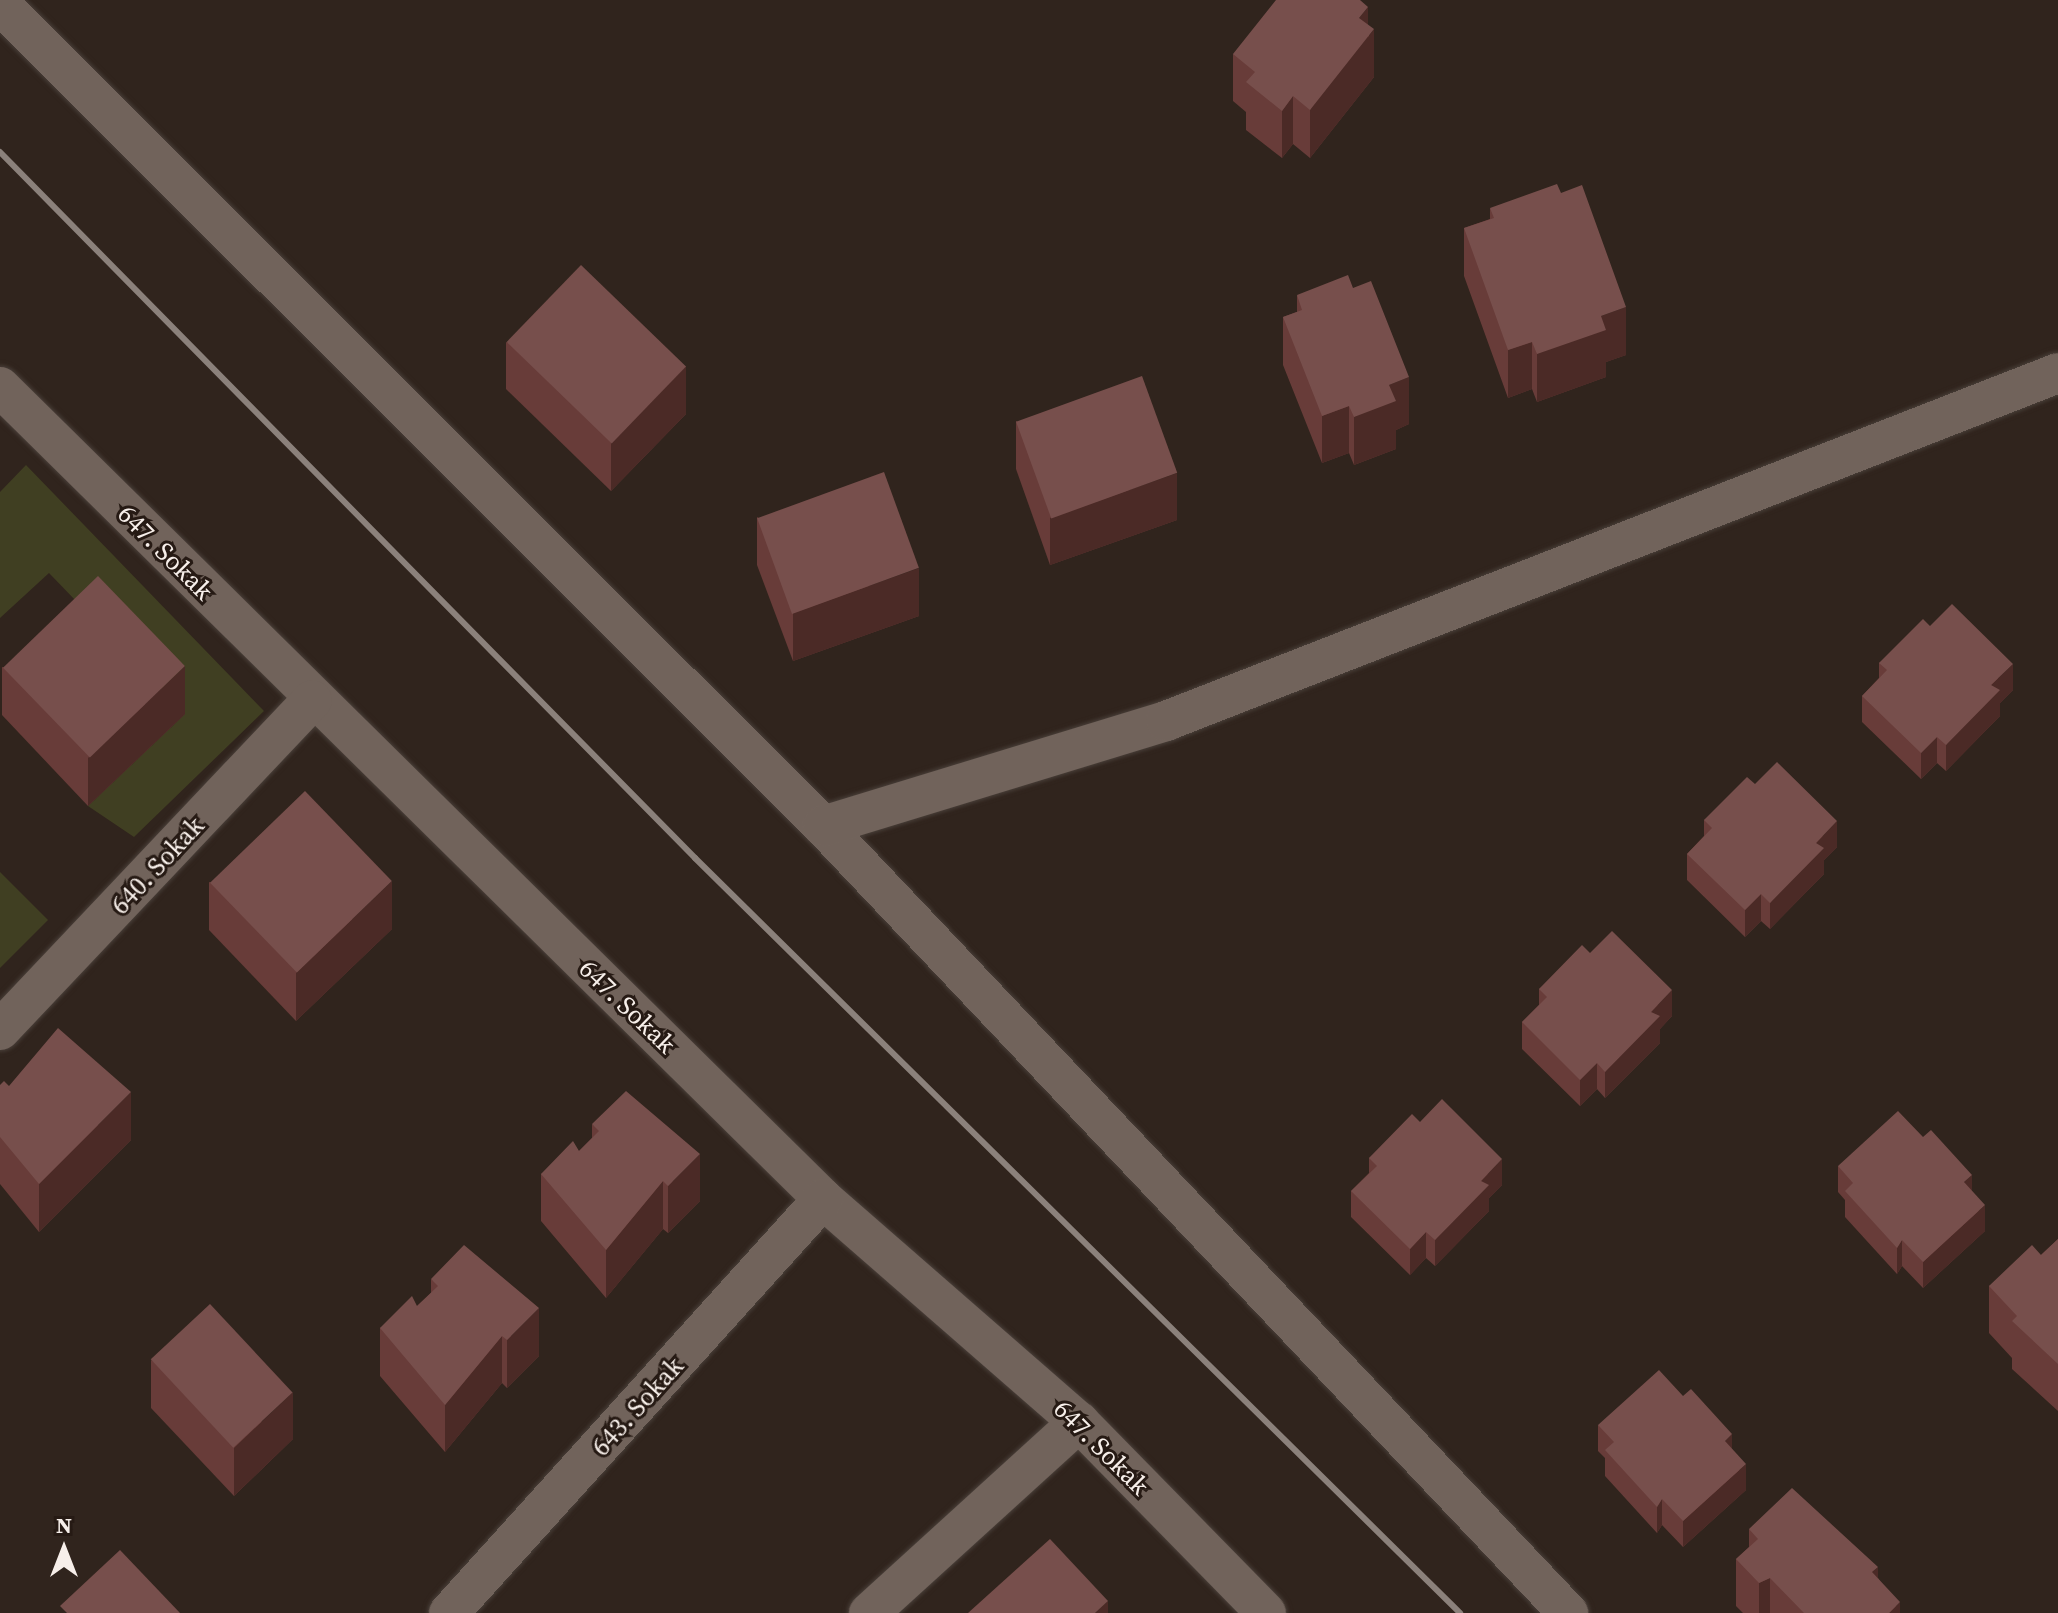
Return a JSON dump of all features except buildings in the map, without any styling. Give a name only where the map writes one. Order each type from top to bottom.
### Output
[{"type":"street","points":[[0,4],[823,826],[1568,1613]]},
{"type":"street","points":[[823,826],[1166,721],[2058,373]]},
{"type":"street","name":"647. Sokak","points":[[0,387],[312,700],[823,1199],[1079,1422],[1266,1613]]},
{"type":"street","name":"640. Sokak","points":[[0,1030],[312,700]]},
{"type":"street","name":"643. Sokak","points":[[450,1613],[823,1199]]},
{"type":"street","points":[[869,1613],[1079,1422]]},
{"type":"shaded area","points":[[26,465],[264,711],[134,837],[88,806],[185,714],[49,573],[0,618],[0,492]]},
{"type":"shaded area","points":[[0,872],[48,920],[0,968]]},
{"type":"railway","points":[[0,152],[695,858],[1460,1613]]}]
